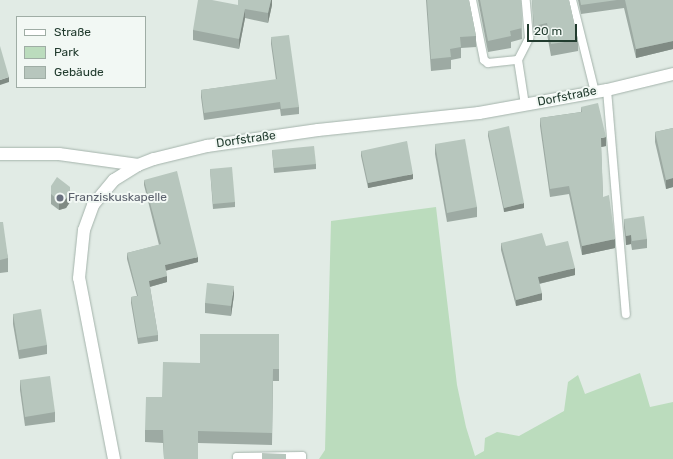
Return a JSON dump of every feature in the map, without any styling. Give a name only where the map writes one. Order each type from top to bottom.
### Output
[{"type":"street","name":"Dorfstraße","points":[[114,459],[82,301],[79,278],[80,251],[84,230],[97,199],[114,180],[138,165],[164,155],[241,140],[457,116],[607,90],[673,74]]},
{"type":"street","points":[[0,154],[59,154],[138,165]]},
{"type":"lane","points":[[472,0],[484,60],[488,63],[518,60]]},
{"type":"lane","points":[[525,105],[518,60],[529,38],[526,0]]},
{"type":"lane","points":[[572,0],[595,92]]},
{"type":"lane","points":[[607,90],[626,314]]},
{"type":"lane","points":[[237,459],[237,456],[302,456],[302,459]]},
{"type":"green space","points":[[436,207],[457,385],[466,427],[475,456],[484,451],[485,438],[497,432],[519,436],[564,411],[568,382],[578,375],[585,394],[640,373],[650,407],[673,402],[673,459],[319,459],[325,450],[331,221]]},
{"type":"building","points":[[198,0],[212,0],[238,5],[238,0],[271,0],[268,13],[245,9],[239,39],[193,30]]},
{"type":"building","points":[[427,0],[469,0],[476,36],[460,37],[461,47],[450,49],[451,57],[431,59]]},
{"type":"building","points":[[480,0],[521,0],[522,28],[510,31],[511,36],[488,41]]},
{"type":"building","points":[[532,0],[569,0],[578,40],[551,44],[547,23],[534,26]]},
{"type":"building","points":[[580,0],[617,0],[581,5]]},
{"type":"building","points":[[625,0],[673,0],[673,41],[636,49]]},
{"type":"building","points":[[289,35],[299,107],[281,109],[280,102],[204,113],[201,90],[277,79],[271,37]]},
{"type":"building","points":[[0,46],[9,77],[0,80]]},
{"type":"building","points":[[598,103],[606,137],[601,138],[603,197],[609,195],[615,239],[582,246],[569,186],[550,189],[540,118],[582,112],[581,107]]},
{"type":"building","points":[[509,126],[524,203],[504,208],[488,131]]},
{"type":"building","points":[[673,128],[673,178],[666,180],[655,132]]},
{"type":"building","points":[[465,139],[477,207],[447,213],[435,144]]},
{"type":"building","points":[[407,141],[413,174],[368,183],[361,151]]},
{"type":"building","points":[[314,146],[316,164],[274,168],[272,150]]},
{"type":"building","points":[[232,167],[235,202],[213,204],[210,169]]},
{"type":"building","points":[[177,171],[198,257],[165,265],[167,276],[149,281],[158,335],[138,338],[131,297],[138,296],[127,253],[161,244],[144,180]]},
{"type":"building","points":[[57,177],[70,187],[70,192],[66,199],[59,201],[51,194],[51,186]]},
{"type":"building","points":[[644,216],[647,239],[632,241],[631,235],[626,236],[624,219]]},
{"type":"building","points":[[0,222],[3,222],[8,258],[0,260]]},
{"type":"building","points":[[542,233],[546,246],[568,241],[575,268],[538,277],[542,293],[516,300],[501,243]]},
{"type":"building","points":[[207,283],[234,286],[231,306],[205,303]]},
{"type":"building","points":[[41,309],[47,345],[19,350],[13,314]]},
{"type":"building","points":[[200,334],[279,334],[279,369],[273,369],[272,433],[198,431],[198,459],[164,459],[163,430],[145,430],[146,397],[162,397],[163,362],[200,363]]},
{"type":"building","points":[[50,376],[55,412],[25,417],[20,380]]},
{"type":"building","points":[[262,453],[286,454],[286,459],[262,459]]},
{"type":"place","name":"Franziskuskapelle","points":[[60,198]]}]
